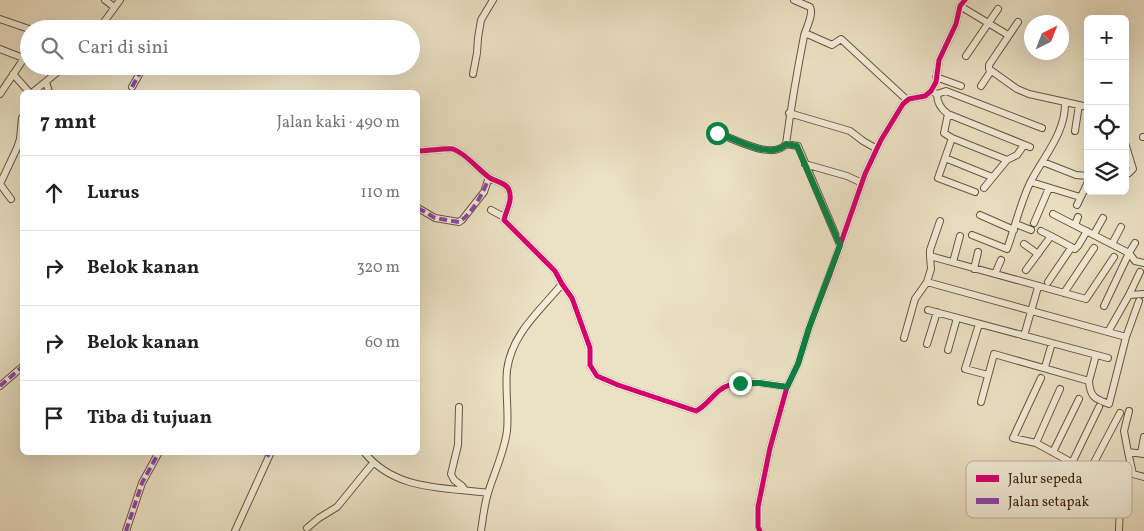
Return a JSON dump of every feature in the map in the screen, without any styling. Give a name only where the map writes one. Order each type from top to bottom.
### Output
[{"type":"street","points":[[105,0],[114,7]]},
{"type":"street","points":[[105,20],[120,0]]},
{"type":"street","points":[[472,74],[481,20],[492,0]]},
{"type":"street","points":[[786,144],[789,113],[805,33],[812,9],[794,0]]},
{"type":"street","points":[[965,0],[960,6],[956,24],[939,60],[934,93],[943,110],[948,114],[1027,146],[1017,155],[1007,160],[984,188]]},
{"type":"street","points":[[960,6],[1008,35]]},
{"type":"street","points":[[966,56],[998,10]]},
{"type":"street","points":[[0,19],[20,26]]},
{"type":"street","points":[[1018,22],[988,66],[991,71],[1017,89],[1029,94],[1084,107]]},
{"type":"street","points":[[805,33],[832,45],[840,39],[907,100]]},
{"type":"street","points":[[0,50],[20,57]]},
{"type":"street","points":[[0,94],[20,63]]},
{"type":"street","points":[[981,86],[991,71]]},
{"type":"street","points":[[13,74],[27,90]]},
{"type":"street","points":[[36,90],[54,75]]},
{"type":"street","points":[[132,87],[139,75]]},
{"type":"street","points":[[936,77],[961,86]]},
{"type":"street","points":[[0,78],[8,81]]},
{"type":"street","points":[[46,82],[48,90]]},
{"type":"street","points":[[760,531],[758,527],[758,507],[770,448],[787,387],[798,364],[809,328],[862,183],[886,131],[907,100],[946,91],[1042,128]]},
{"type":"street","points":[[972,235],[1007,249],[1031,182],[1059,133],[1065,113],[1065,102]]},
{"type":"street","points":[[1076,131],[1079,106]]},
{"type":"street","points":[[789,113],[850,131],[877,149]]},
{"type":"street","points":[[948,114],[944,133],[1007,160]]},
{"type":"street","points":[[717,133],[737,140],[742,144],[770,150],[780,148],[786,144],[797,146],[840,245]]},
{"type":"street","points":[[952,138],[938,178],[975,192]]},
{"type":"street","points":[[10,199],[0,184],[20,139]]},
{"type":"street","points":[[420,151],[452,149],[464,155],[490,177],[506,185],[510,190],[510,202],[504,217]]},
{"type":"street","points":[[1129,157],[1132,168],[1129,173]]},
{"type":"street","points":[[945,158],[992,177]]},
{"type":"street","points":[[1043,162],[1076,175],[1084,176]]},
{"type":"street","points":[[805,164],[847,176],[862,183]]},
{"type":"street","points":[[420,209],[435,218],[460,222],[484,192],[490,177]]},
{"type":"street","points":[[1031,182],[1080,197]]},
{"type":"street","points":[[980,215],[1015,227],[1032,227],[1049,188]]},
{"type":"street","points":[[1077,205],[1084,190]]},
{"type":"street","points":[[491,210],[504,217],[505,221],[555,271],[568,291],[590,348],[592,370],[599,377],[618,386],[696,411],[724,387],[748,382],[787,387]]},
{"type":"street","points":[[1053,214],[1129,253],[1134,261],[1144,264]]},
{"type":"street","points":[[1075,225],[1078,218]]},
{"type":"street","points":[[1094,234],[1104,218]]},
{"type":"street","points":[[904,338],[915,299],[927,282],[931,269],[930,250],[940,220]]},
{"type":"street","points":[[1112,244],[1121,226]]},
{"type":"street","points":[[1040,231],[1075,249],[1087,231]]},
{"type":"street","points":[[953,262],[960,236]]},
{"type":"street","points":[[1026,270],[1051,236]]},
{"type":"street","points":[[1104,306],[1135,243]]},
{"type":"street","points":[[1024,244],[1038,254]]},
{"type":"street","points":[[1048,282],[1071,248]]},
{"type":"street","points":[[1064,293],[1094,248]]},
{"type":"street","points":[[974,269],[978,252]]},
{"type":"street","points":[[930,256],[1086,299],[1114,257]]},
{"type":"street","points":[[995,274],[1001,260]]},
{"type":"street","points":[[1108,332],[1140,272]]},
{"type":"street","points":[[927,282],[1126,338]]},
{"type":"street","points":[[481,531],[488,493],[507,430],[506,382],[511,353],[519,335],[528,322],[562,284]]},
{"type":"street","points":[[1024,336],[1038,287]]},
{"type":"street","points":[[1129,295],[1144,294]]},
{"type":"street","points":[[1096,355],[1089,388],[1097,400],[1109,404],[1126,338],[1139,301]]},
{"type":"street","points":[[928,310],[1108,358]]},
{"type":"street","points":[[927,344],[937,312]]},
{"type":"street","points":[[948,350],[957,318]]},
{"type":"street","points":[[979,324],[965,369],[988,375]]},
{"type":"street","points":[[1045,367],[1052,344]]},
{"type":"street","points":[[981,402],[994,354],[1089,381]]},
{"type":"street","points":[[0,386],[20,369]]},
{"type":"street","points":[[1041,378],[1013,438],[1036,444],[1069,461]]},
{"type":"street","points":[[1036,444],[1060,389]]},
{"type":"street","points":[[1053,452],[1079,399]]},
{"type":"street","points":[[458,407],[458,445],[451,474],[454,480],[465,490]]},
{"type":"street","points":[[1073,461],[1099,407]]},
{"type":"street","points":[[1128,411],[1124,432],[1130,461]]},
{"type":"street","points":[[1095,461],[1120,413]]},
{"type":"street","points":[[1128,452],[1142,454],[1144,437]]},
{"type":"street","points":[[126,531],[142,484],[157,455]]},
{"type":"street","points":[[235,531],[268,455]]},
{"type":"street","points":[[366,455],[373,463],[392,475],[409,482],[431,487],[488,493]]},
{"type":"street","points":[[308,528],[316,520],[337,507],[373,463]]},
{"type":"street","points":[[1132,474],[1144,477]]},
{"type":"street","points":[[1119,518],[1119,531]]},
{"type":"marked path","points":[[132,87],[139,75]]},
{"type":"marked path","points":[[420,209],[435,218],[459,222],[473,208],[481,196],[489,177],[491,178]]},
{"type":"marked path","points":[[0,386],[20,369]]},
{"type":"marked path","points":[[126,531],[142,483],[157,455]]},
{"type":"cycle path","points":[[760,531],[758,527],[758,507],[770,448],[787,387],[798,364],[809,328],[865,174],[881,140],[903,104],[909,99],[925,96],[931,91],[936,82],[939,60],[956,24],[960,6],[965,0]]},
{"type":"cycle path","points":[[420,151],[453,149],[458,151],[490,178],[508,188],[510,198],[504,220],[555,271],[572,298],[590,348],[590,365],[597,376],[696,411],[727,386],[752,382],[787,387]]},
{"type":"route","points":[[717,133],[737,140],[742,144],[762,149],[774,150],[786,144],[797,146],[840,245],[809,328],[798,364],[787,387],[748,382],[740,383]]}]
